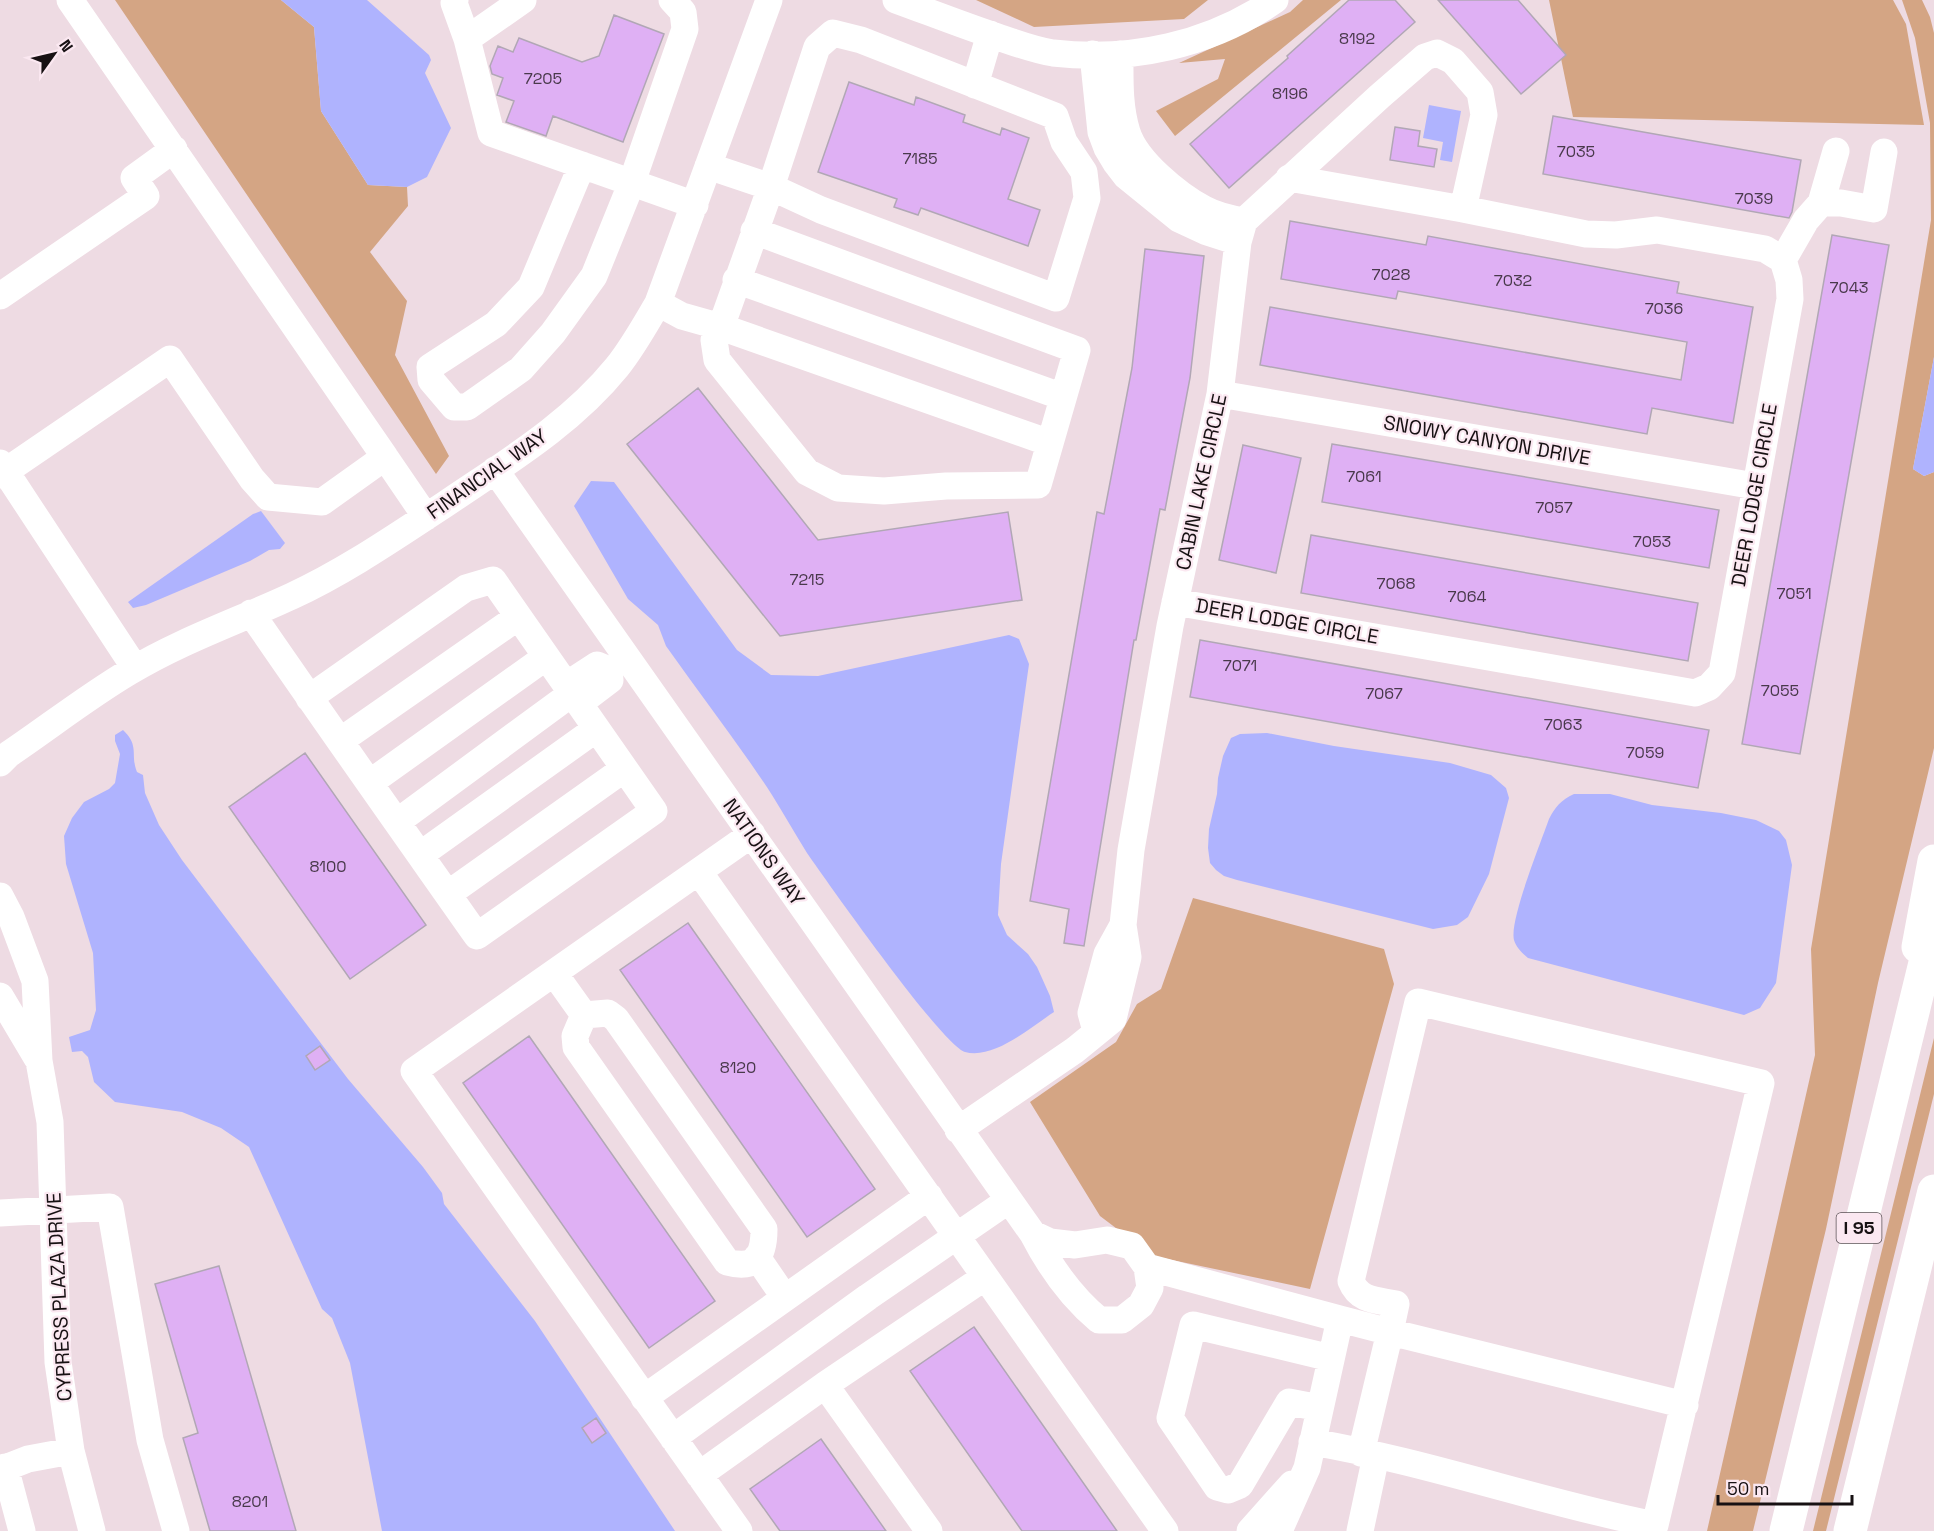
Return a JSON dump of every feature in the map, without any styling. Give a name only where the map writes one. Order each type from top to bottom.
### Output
[{"type":"highway","points":[[1887,1113],[1934,861]]},
{"type":"highway","name":"I 95","points":[[1786,1531],[1934,926]]},
{"type":"highway","points":[[1850,1531],[1934,1191]]},
{"type":"street","points":[[70,0],[426,517]]},
{"type":"street","points":[[455,0],[491,133],[695,205]]},
{"type":"street","points":[[467,39],[523,0]]},
{"type":"street","points":[[582,165],[531,287],[496,324],[430,367],[431,380],[454,407],[467,407],[521,369],[553,333],[594,276],[632,182],[685,28],[683,12],[672,0]]},
{"type":"street","name":"FINANCIAL WAY","points":[[0,763],[9,754],[135,668],[188,640],[294,595],[346,567],[495,470],[548,433],[582,404],[617,367],[641,333],[658,303],[769,0]]},
{"type":"street","points":[[896,0],[1051,53],[1106,54],[1140,53],[1190,42],[1227,27],[1263,9],[1275,0]]},
{"type":"street","points":[[708,166],[771,187],[822,210],[1056,298],[1087,198],[1084,172],[1064,142],[1055,116],[861,40],[833,33],[817,47],[771,187],[754,231],[736,280],[721,327],[714,340],[717,360],[807,472],[838,488],[884,491],[946,486],[1038,485],[1077,350],[754,231]]},
{"type":"street","points":[[975,84],[990,34]]},
{"type":"street","points":[[1106,54],[1101,132],[1116,163],[1126,176],[1179,219],[1207,232],[1241,232],[1289,178],[1425,57],[1437,53],[1453,60],[1480,92],[1484,115],[1463,209]]},
{"type":"street","points":[[0,296],[146,196],[134,178],[174,149]]},
{"type":"street","points":[[1289,178],[1586,234],[1616,235],[1657,230],[1697,236],[1764,249],[1783,260],[1806,220],[1821,203],[1836,151]]},
{"type":"street","points":[[1821,203],[1841,202],[1875,209],[1884,152]]},
{"type":"street","name":"CABIN LAKE CIRCLE","points":[[958,1130],[1075,1050],[1113,1019],[1128,957],[1123,925],[1131,850],[1175,602],[1220,394],[1241,232]]},
{"type":"street","name":"DEER LODGE CIRCLE","points":[[1175,602],[1695,693],[1709,687],[1722,673],[1790,299],[1789,280],[1783,260]]},
{"type":"street","points":[[736,280],[1063,397]]},
{"type":"street","points":[[658,303],[682,316],[721,327],[1050,442]]},
{"type":"street","points":[[135,668],[2,469],[170,359],[252,479],[268,497],[322,502],[385,457]]},
{"type":"street","name":"SNOWY CANYON DRIVE","points":[[1220,394],[1755,486]]},
{"type":"street","name":"NATIONS WAY","points":[[495,470],[618,664],[752,834],[1033,1234],[1048,1261],[1080,1305],[1099,1320],[1122,1320],[1141,1305],[1150,1288],[1147,1267]]},
{"type":"street","points":[[250,613],[309,698],[370,782],[477,936],[654,811],[493,580],[466,588],[309,698]]},
{"type":"street","points":[[340,741],[518,617]]},
{"type":"street","points":[[370,782],[546,657]]},
{"type":"street","points":[[571,694],[585,699],[610,680],[618,664]]},
{"type":"street","points":[[397,822],[571,694]]},
{"type":"street","points":[[420,855],[596,729]]},
{"type":"street","points":[[448,894],[624,769]]},
{"type":"street","points":[[739,1531],[414,1071],[752,834]]},
{"type":"street","points":[[699,872],[1165,1531]]},
{"type":"street","name":"CYPRESS PLAZA DRIVE","points":[[0,896],[12,917],[36,981],[39,1061],[50,1122],[58,1362],[71,1451],[92,1531]]},
{"type":"street","points":[[554,973],[584,1015]]},
{"type":"street","name":"CYPRESS PLAZA DRIVE","points":[[0,996],[39,1061]]},
{"type":"street","points":[[1310,1455],[1368,1454],[1604,1515],[1655,1525],[1761,1083],[1418,1002],[1351,1281],[1355,1291],[1363,1297],[1396,1304],[1368,1454],[1360,1531]]},
{"type":"street","points":[[608,1013],[616,1019],[764,1229],[761,1255],[751,1262],[739,1265],[727,1262],[576,1047],[575,1036],[584,1015],[608,1013]]},
{"type":"street","points":[[644,1398],[928,1197]]},
{"type":"street","points":[[673,1438],[1009,1200]]},
{"type":"street","points":[[0,1213],[110,1207],[150,1440],[176,1531]]},
{"type":"street","points":[[1033,1234],[1050,1242],[1075,1245],[1107,1240],[1132,1246],[1147,1267],[1390,1332],[1685,1405]]},
{"type":"street","points":[[757,1257],[784,1298]]},
{"type":"street","points":[[699,1475],[825,1384],[985,1277]]},
{"type":"street","points":[[1279,1531],[1310,1455],[1340,1319]]},
{"type":"street","points":[[1320,1408],[1289,1402],[1240,1485],[1228,1490],[1217,1487],[1170,1418],[1192,1325],[1331,1358]]},
{"type":"street","points":[[825,1384],[929,1531]]},
{"type":"street","points":[[22,1531],[2,1469],[28,1459],[71,1451]]},
{"type":"street","points":[[1250,1531],[1310,1455]]},
{"type":"shaded area","points":[[115,0],[281,0],[314,27],[321,111],[368,185],[407,187],[408,206],[370,252],[407,301],[395,355],[449,456],[436,474]]},
{"type":"shaded area","points":[[976,0],[1208,0],[1184,19],[1034,27]]},
{"type":"shaded area","points":[[1303,0],[1341,0],[1175,136],[1156,111],[1218,79],[1225,59],[1179,63],[1290,12]]},
{"type":"shaded area","points":[[1549,0],[1893,0],[1906,24],[1924,125],[1573,117]]},
{"type":"shaded area","points":[[1902,0],[1922,0],[1934,33],[1934,357],[1913,469],[1924,476],[1934,472],[1934,748],[1878,983],[1826,1229],[1753,1531],[1707,1531],[1815,1055],[1811,949],[1931,220],[1930,123],[1915,38]]},
{"type":"shaded area","points":[[1193,898],[1384,949],[1394,984],[1310,1289],[1153,1256],[1100,1216],[1030,1102],[1116,1042],[1137,1004],[1161,989]]},
{"type":"shaded area","points":[[1934,1038],[1934,1094],[1826,1531],[1813,1531]]},
{"type":"water","points":[[281,0],[367,0],[429,55],[431,60],[425,73],[451,128],[427,177],[407,187],[368,185],[321,111],[314,27]]},
{"type":"water","points":[[1429,105],[1461,111],[1452,162],[1440,160],[1443,142],[1423,138]]},
{"type":"water","points":[[1934,357],[1934,472],[1924,476],[1913,469]]},
{"type":"water","points":[[591,481],[614,482],[737,650],[771,675],[818,676],[1009,635],[1019,639],[1029,664],[1001,864],[998,915],[1007,935],[1028,954],[1037,967],[1050,996],[1054,1012],[1012,1041],[988,1051],[965,1052],[952,1043],[910,994],[837,896],[759,776],[666,646],[658,625],[628,599],[574,506]]},
{"type":"water","points":[[261,511],[285,543],[280,549],[269,550],[250,561],[146,605],[133,608],[128,602],[253,514]]},
{"type":"water","points":[[123,730],[133,746],[135,766],[137,772],[143,775],[145,793],[159,825],[182,860],[348,1079],[423,1167],[442,1193],[444,1204],[535,1321],[675,1531],[382,1531],[350,1363],[332,1318],[322,1309],[249,1147],[221,1128],[182,1112],[115,1102],[94,1082],[88,1057],[82,1051],[72,1052],[69,1037],[90,1030],[96,1010],[93,953],[66,864],[64,836],[72,818],[84,802],[109,789],[115,783],[120,754],[115,735]]},
{"type":"water","points":[[1267,733],[1334,746],[1450,763],[1491,775],[1506,788],[1509,798],[1489,874],[1468,917],[1457,925],[1433,929],[1237,880],[1224,876],[1216,870],[1210,863],[1209,829],[1223,756],[1231,738],[1240,734]]},
{"type":"water","points":[[1574,794],[1610,794],[1652,805],[1721,813],[1756,820],[1779,831],[1786,840],[1792,865],[1776,983],[1760,1008],[1744,1015],[1528,958],[1519,950],[1514,940],[1516,916],[1533,862],[1551,815],[1562,801]]},
{"type":"building","points":[[1349,0],[1395,0],[1415,22],[1229,188],[1190,144],[1288,58],[1287,56]]},
{"type":"building","points":[[1438,0],[1518,0],[1566,55],[1521,94]]},
{"type":"building","points":[[614,15],[664,34],[623,142],[553,116],[546,136],[506,122],[514,101],[497,95],[503,78],[492,74],[490,66],[498,46],[513,52],[519,38],[582,62],[599,56]]},
{"type":"building","points":[[849,82],[914,105],[916,97],[965,115],[963,122],[1000,135],[1002,128],[1029,138],[1008,199],[1040,210],[1028,246],[921,208],[918,215],[894,207],[897,199],[818,172]]},
{"type":"building","points":[[1553,116],[1801,160],[1792,212],[1789,218],[1543,174]]},
{"type":"building","points":[[1395,127],[1420,131],[1418,146],[1437,149],[1434,167],[1390,160]]},
{"type":"building","points":[[1290,221],[1426,245],[1428,236],[1679,282],[1677,293],[1753,307],[1733,423],[1652,408],[1647,434],[1260,365],[1270,307],[1681,380],[1687,342],[1398,291],[1396,299],[1281,279]]},
{"type":"building","points":[[1832,235],[1889,245],[1800,754],[1742,744]]},
{"type":"building","points":[[1145,249],[1204,256],[1190,378],[1165,510],[1160,509],[1136,640],[1134,640],[1084,946],[1064,943],[1069,909],[1030,901],[1097,512],[1104,514],[1132,368]]},
{"type":"building","points":[[698,388],[818,540],[1008,512],[1022,600],[780,636],[627,444]]},
{"type":"building","points":[[1332,444],[1719,510],[1709,568],[1322,502]]},
{"type":"building","points":[[1243,445],[1301,458],[1276,573],[1219,560]]},
{"type":"building","points":[[1311,535],[1698,603],[1688,661],[1301,593]]},
{"type":"building","points":[[1200,640],[1709,730],[1698,788],[1190,697]]},
{"type":"building","points":[[305,753],[426,925],[350,979],[229,807]]},
{"type":"building","points":[[688,923],[875,1189],[807,1237],[620,970]]},
{"type":"building","points":[[529,1036],[715,1301],[649,1348],[463,1083]]},
{"type":"building","points":[[320,1046],[330,1060],[315,1070],[306,1056]]},
{"type":"building","points":[[219,1266],[296,1531],[210,1531],[183,1438],[198,1433],[155,1284]]},
{"type":"building","points":[[974,1327],[1117,1531],[1022,1531],[910,1371]]},
{"type":"building","points":[[596,1418],[606,1433],[592,1443],[582,1428]]},
{"type":"building","points":[[821,1439],[886,1531],[780,1531],[750,1489]]}]
